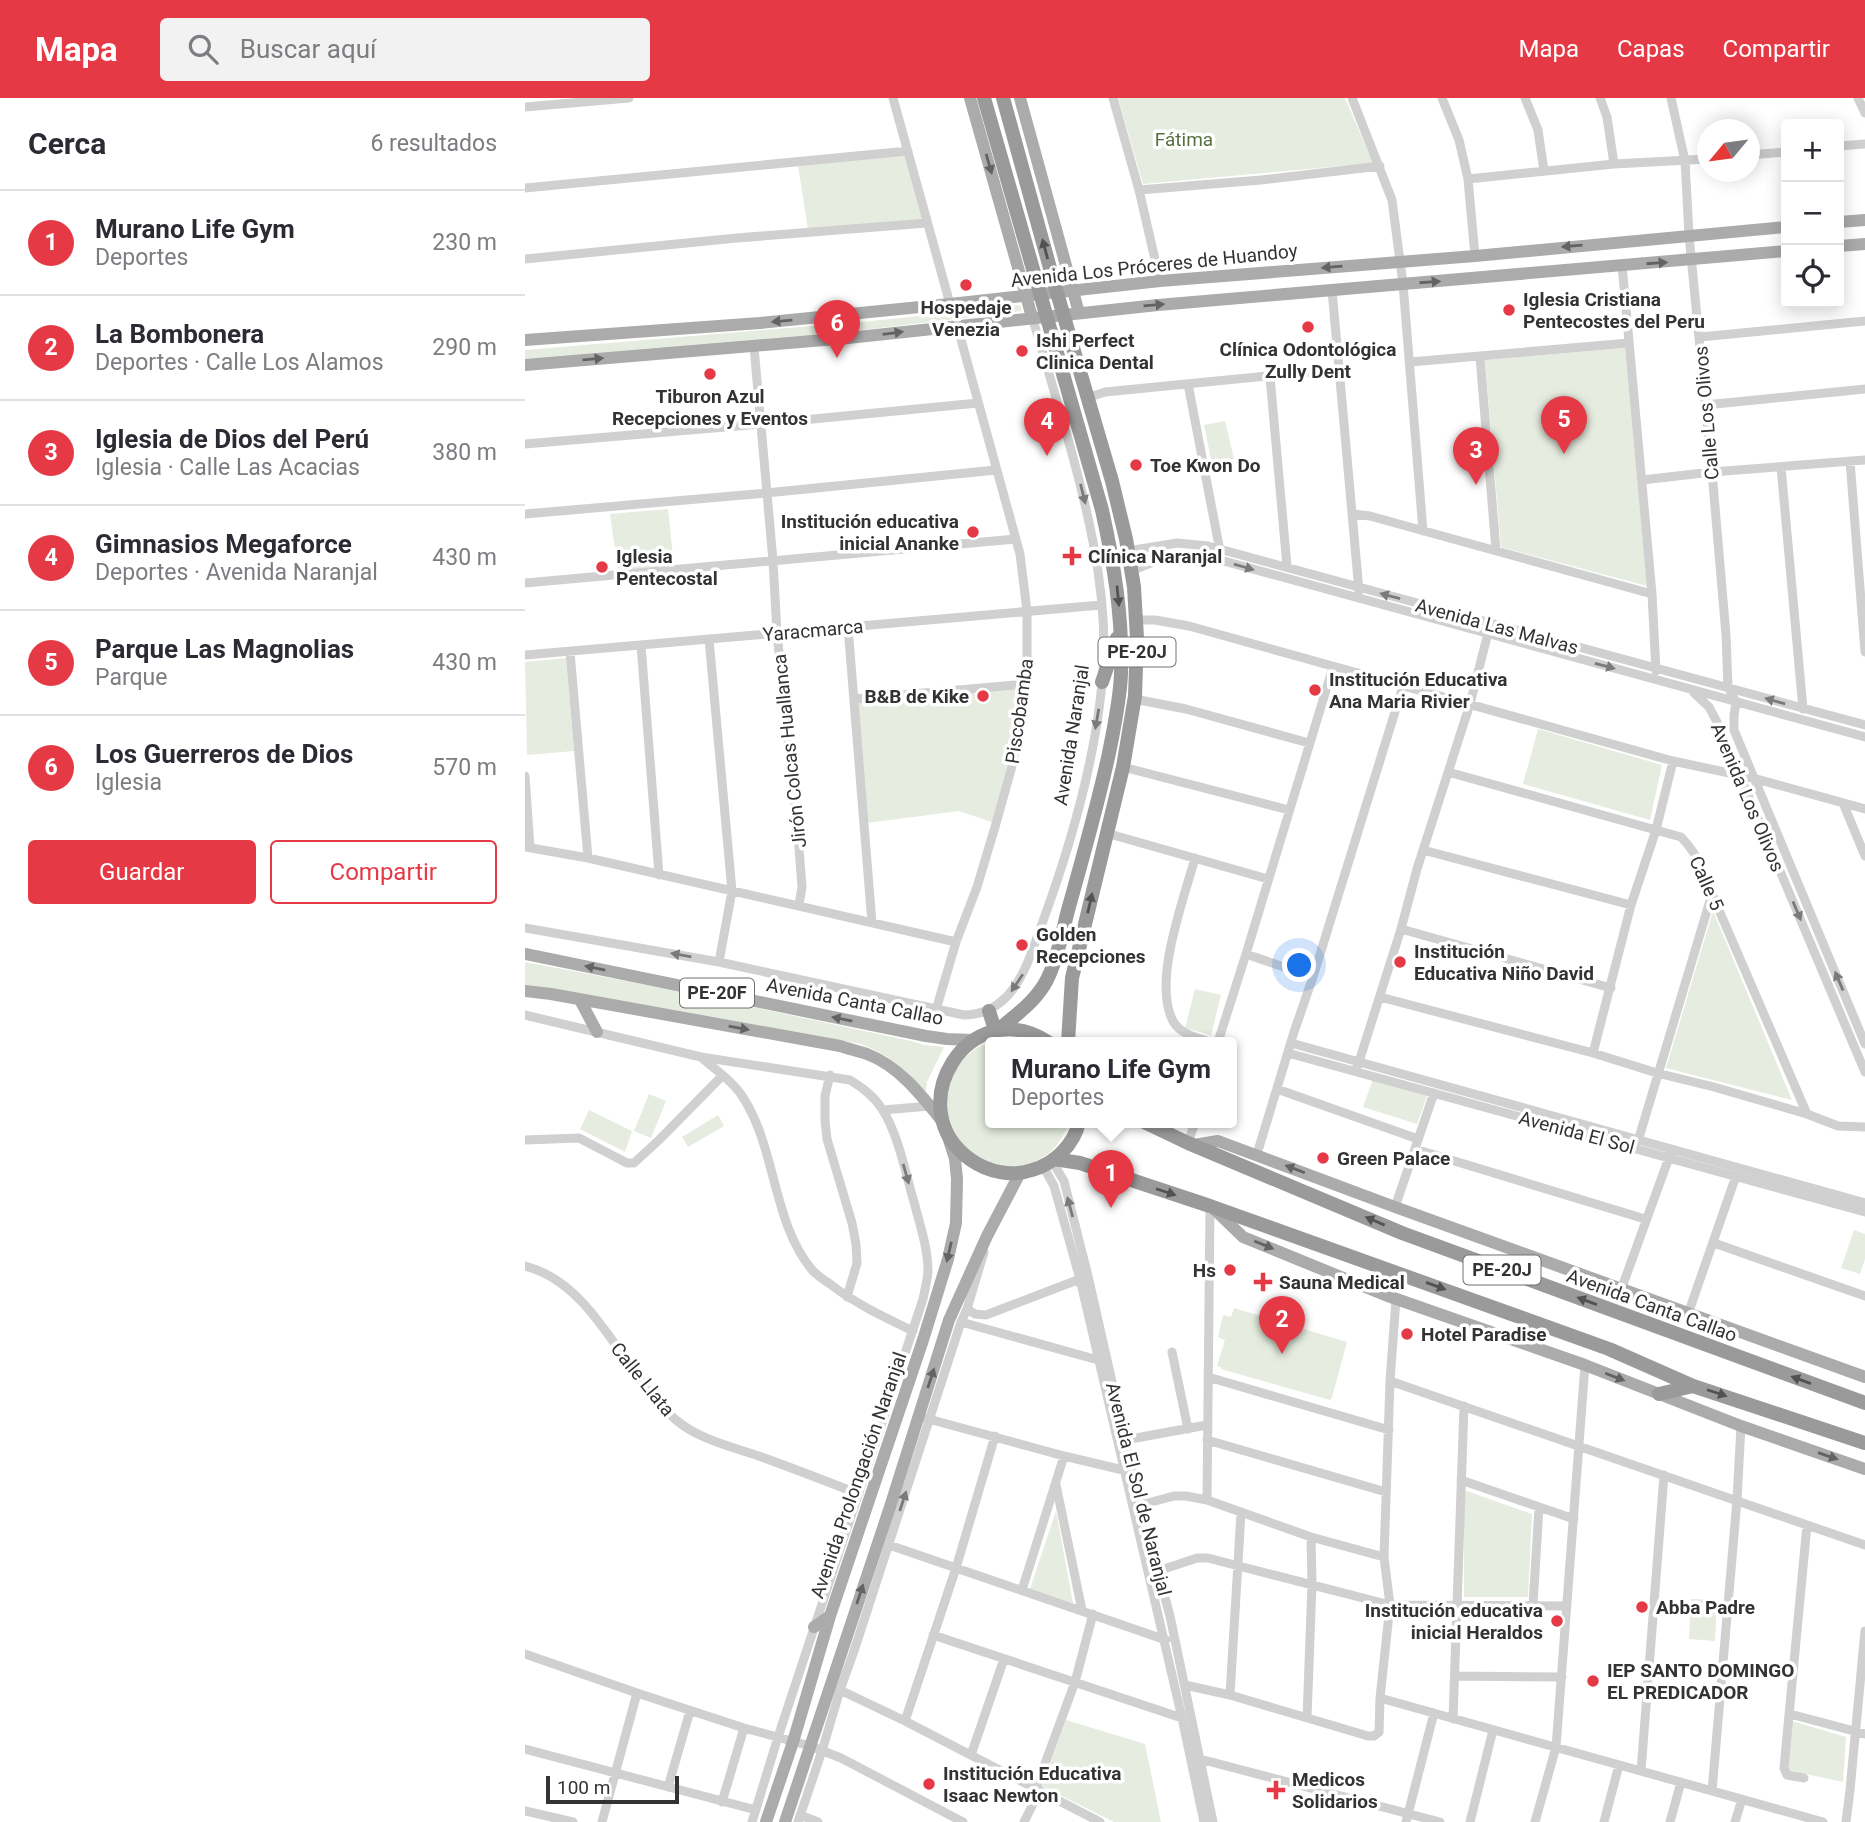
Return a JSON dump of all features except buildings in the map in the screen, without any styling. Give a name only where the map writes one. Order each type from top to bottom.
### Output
[{"type":"highway","name":"Avenida Naranjal","points":[[984,98],[1103,510],[1119,599],[1121,675],[1114,730],[1092,824],[1055,955],[1044,984],[1033,999],[997,1030]]},
{"type":"highway","name":"PE-20J","points":[[1003,98],[1057,293],[1071,313],[1087,398],[1112,481],[1128,551],[1136,620],[1134,699],[1122,767],[1072,978],[1068,1037]]},
{"type":"highway","points":[[1102,682],[1120,629]]},
{"type":"highway","points":[[989,1010],[997,1030],[1014,1030],[1038,1037]]},
{"type":"highway","name":"PE-20F","points":[[997,1030],[973,1040],[959,1052],[949,1067],[942,1085],[942,1121],[948,1136],[961,1153],[979,1166],[999,1172],[1020,1173],[1049,1162]]},
{"type":"highway","points":[[1049,1162],[1068,1145],[1077,1128]]},
{"type":"highway","name":"Avenida Canta Callao","points":[[1157,1128],[1402,1233],[1865,1403]]},
{"type":"highway","name":"PE-20J","points":[[1049,1162],[1080,1163],[1210,1206],[1609,1349],[1693,1386],[1865,1443]]},
{"type":"highway","points":[[1659,1394],[1693,1386]]},
{"type":"main road","name":"Avenida Naranjal","points":[[970,98],[1032,317]]},
{"type":"main road","points":[[1020,98],[1073,291],[1071,313]]},
{"type":"main road","points":[[1844,222],[1865,220]]},
{"type":"main road","name":"Avenida Los Próceres de Huandoy","points":[[525,337],[745,324],[1160,281],[1475,256],[1781,227]]},
{"type":"main road","points":[[1844,246],[1865,244]]},
{"type":"main road","name":"Avenida Los Próceres de Huandoy","points":[[525,365],[754,347],[1071,313],[1781,251]]},
{"type":"main road","points":[[846,315],[848,338]]},
{"type":"main road","name":"Avenida Canta Callao","points":[[525,954],[926,1036],[947,1040],[973,1040]]},
{"type":"main road","name":"PE-20F","points":[[525,991],[840,1046],[869,1054],[890,1066],[914,1087],[942,1121]]},
{"type":"main road","points":[[580,1000],[597,1032]]},
{"type":"main road","name":"Avenida Prolongación Naranjal","points":[[766,1822],[830,1616],[948,1259],[956,1223],[957,1179],[955,1159],[948,1136]]},
{"type":"main road","name":"Avenida Canta Callao","points":[[1191,1144],[1218,1141],[1257,1154],[1621,1290],[1865,1377]]},
{"type":"main road","name":"Avenida Prolongación Naranjal","points":[[785,1822],[816,1748],[848,1631],[924,1418],[949,1320],[987,1236],[1020,1173]]},
{"type":"main road","points":[[1210,1206],[1243,1237],[1396,1299],[1585,1365],[1741,1426],[1865,1469]]},
{"type":"main road","points":[[814,1627],[830,1616]]},
{"type":"main road","points":[[848,1631],[854,1651]]},
{"type":"street","points":[[525,107],[629,98]]},
{"type":"street","points":[[893,98],[950,304]]},
{"type":"street","points":[[1113,98],[1139,190],[1160,281]]},
{"type":"street","points":[[1352,98],[1392,200],[1403,284],[1423,531]]},
{"type":"street","points":[[1442,98],[1459,140],[1468,179],[1475,256]]},
{"type":"street","points":[[1525,98],[1538,130],[1544,171]]},
{"type":"street","points":[[1600,98],[1607,117],[1614,164]]},
{"type":"street","name":"Calle Los Olivos","points":[[1671,98],[1685,161],[1728,687]]},
{"type":"street","points":[[1859,98],[1865,113]]},
{"type":"street","points":[[1844,146],[1865,144]]},
{"type":"street","points":[[525,188],[908,151]]},
{"type":"street","points":[[1760,154],[1781,152]]},
{"type":"street","points":[[1468,179],[1614,164],[1697,160]]},
{"type":"street","points":[[1139,190],[1261,180],[1380,166]]},
{"type":"street","points":[[525,259],[927,223]]},
{"type":"street","points":[[1622,265],[1652,594],[1656,680]]},
{"type":"street","points":[[1332,290],[1359,599]]},
{"type":"street","name":"Avenida Naranjal","points":[[989,1010],[1012,991],[1026,969],[1061,872],[1079,811],[1097,724],[1102,682],[1104,647],[1101,605],[1087,508],[1032,317]]},
{"type":"street","points":[[1700,337],[1865,321]]},
{"type":"street","name":"Piscobamba","points":[[936,1010],[995,827],[1012,766],[1027,684],[1027,611],[1020,554],[957,325]]},
{"type":"street","points":[[1410,362],[1629,343]]},
{"type":"street","name":"Jirón Colcas Huallanca","points":[[754,347],[798,835],[802,887],[799,905]]},
{"type":"street","points":[[1480,357],[1496,550]]},
{"type":"street","points":[[1087,398],[1105,392],[1339,369]]},
{"type":"street","points":[[1270,377],[1287,566]]},
{"type":"street","points":[[1188,384],[1221,560]]},
{"type":"street","points":[[1705,405],[1865,389]]},
{"type":"street","points":[[525,444],[978,403]]},
{"type":"street","points":[[1641,480],[1865,460]]},
{"type":"street","points":[[1850,461],[1862,582],[1865,652]]},
{"type":"street","points":[[1781,467],[1803,709]]},
{"type":"street","points":[[525,514],[996,470]]},
{"type":"street","points":[[1352,514],[1370,516],[1652,594]]},
{"type":"street","points":[[525,583],[1016,539]]},
{"type":"street","name":"Avenida Las Malvas","points":[[1128,551],[1188,543],[1287,566],[1656,680],[1865,737]]},
{"type":"street","name":"Avenida Las Malvas","points":[[1132,571],[1154,560],[1176,555],[1202,555],[1359,599],[1656,669],[1865,725]]},
{"type":"street","name":"Yaracmarca","points":[[525,655],[1101,605]]},
{"type":"street","points":[[1136,620],[1175,622],[1673,761],[1753,778],[1865,809]]},
{"type":"street","points":[[848,627],[872,923]]},
{"type":"street","points":[[1357,1067],[1381,997],[1423,850],[1470,704],[1489,629]]},
{"type":"street","points":[[709,639],[732,891],[719,962]]},
{"type":"street","points":[[641,645],[659,874]]},
{"type":"street","points":[[570,652],[588,858]]},
{"type":"street","points":[[1220,1037],[1333,667]]},
{"type":"street","points":[[854,699],[1027,684]]},
{"type":"street","points":[[1257,1154],[1403,686]]},
{"type":"street","name":"Avenida Los Olivos","points":[[1865,1044],[1734,730],[1736,702],[1728,687],[1716,697],[1713,713],[1865,1072]]},
{"type":"street","points":[[1689,689],[1705,702],[1713,713]]},
{"type":"street","points":[[1134,699],[1186,709],[1309,743]]},
{"type":"street","points":[[1593,1053],[1631,905],[1656,830],[1673,761]]},
{"type":"street","points":[[1122,767],[1289,810]]},
{"type":"street","name":"Calle 5","points":[[1448,772],[1681,837],[1699,860],[1807,1114]]},
{"type":"street","points":[[525,776],[528,848],[588,858],[956,942]]},
{"type":"street","points":[[1843,803],[1865,856]]},
{"type":"street","points":[[1106,833],[1268,879]]},
{"type":"street","points":[[1423,850],[1631,905]]},
{"type":"street","points":[[1194,1037],[1180,1029],[1173,1021],[1168,1005],[1166,965],[1195,858]]},
{"type":"street","points":[[1638,1141],[1712,894]]},
{"type":"street","name":"Avenida Canta Callao","points":[[525,928],[719,962],[964,1015],[989,1010]]},
{"type":"street","points":[[1401,929],[1611,988]]},
{"type":"street","points":[[1247,954],[1313,976]]},
{"type":"street","points":[[525,1000],[551,994]]},
{"type":"street","points":[[1381,997],[1714,1087],[1807,1114],[1838,1126],[1865,1127]]},
{"type":"street","points":[[525,1015],[701,1057],[830,1075],[850,1080],[867,1091],[883,1110],[893,1133],[923,1240],[928,1273],[913,1331],[847,1297],[814,1272],[799,1251],[784,1214],[757,1124],[743,1097],[701,1057]]},
{"type":"street","name":"Avenida El Sol","points":[[1289,1048],[1638,1141],[1737,1176],[1865,1212]]},
{"type":"street","name":"Avenida El Sol","points":[[1357,1067],[1434,1093],[1865,1202]]},
{"type":"street","points":[[830,1075],[825,1096],[824,1121],[856,1244],[857,1263],[847,1297]]},
{"type":"street","points":[[525,1140],[579,1138],[627,1163],[634,1163],[722,1076]]},
{"type":"street","points":[[1277,1089],[1416,1144],[1646,1219]]},
{"type":"street","points":[[1395,1207],[1434,1093]]},
{"type":"street","points":[[883,1110],[930,1106]]},
{"type":"street","points":[[1191,1144],[1194,1128]]},
{"type":"street","points":[[1621,1290],[1670,1154]]},
{"type":"street","name":"Avenida El Sol de Naranjal","points":[[1049,1162],[1080,1279],[1204,1822]]},
{"type":"street","name":"Avenida El Sol de Naranjal","points":[[1049,1162],[1064,1181],[1091,1289],[1140,1505],[1175,1638],[1213,1822]]},
{"type":"street","points":[[1688,1314],[1737,1176]]},
{"type":"street","points":[[1207,1500],[1210,1206]]},
{"type":"street","name":"Avenida Prolongación Naranjal","points":[[799,1819],[816,1748],[854,1651],[889,1545],[924,1418],[967,1309],[987,1236]]},
{"type":"street","points":[[1714,1244],[1865,1296]]},
{"type":"street","name":"Calle Llata","points":[[525,1266],[554,1278],[575,1293],[654,1398],[677,1422],[722,1444],[859,1494]]},
{"type":"street","points":[[967,1309],[975,1314],[986,1315],[1080,1279]]},
{"type":"street","points":[[1185,1685],[1230,1695],[1368,1736],[1379,1732],[1390,1605],[1384,1557],[1390,1381],[1396,1299]]},
{"type":"street","points":[[961,1322],[1098,1360]]},
{"type":"street","name":"Avenida Prolongación Naranjal","points":[[752,1822],[913,1331]]},
{"type":"street","points":[[1172,1352],[1188,1429]]},
{"type":"street","points":[[1535,1822],[1556,1747],[1585,1365]]},
{"type":"street","points":[[1208,1377],[1389,1430]]},
{"type":"street","points":[[1390,1381],[1865,1545]]},
{"type":"street","points":[[1453,1719],[1464,1406]]},
{"type":"street","points":[[924,1418],[1123,1470]]},
{"type":"street","points":[[1125,1440],[1207,1425]]},
{"type":"street","points":[[1712,1791],[1741,1426]]},
{"type":"street","points":[[905,1721],[956,1568],[995,1436]]},
{"type":"street","points":[[1207,1440],[1386,1492]]},
{"type":"street","points":[[1022,1590],[1064,1455]]},
{"type":"street","points":[[1641,1771],[1664,1475]]},
{"type":"street","points":[[1461,1480],[1574,1520]]},
{"type":"street","points":[[1055,1482],[1082,1610]]},
{"type":"street","points":[[1140,1505],[1174,1496],[1207,1500],[1311,1537],[1384,1557]]},
{"type":"street","points":[[1533,1605],[1539,1507]]},
{"type":"street","points":[[1230,1695],[1241,1513]]},
{"type":"street","points":[[1804,1778],[1787,1775],[1785,1772],[1807,1525]]},
{"type":"street","points":[[1307,1718],[1311,1537]]},
{"type":"street","points":[[889,1545],[1164,1640],[1175,1638]]},
{"type":"street","points":[[1158,1572],[1197,1559],[1209,1558],[1390,1605],[1567,1605]]},
{"type":"street","points":[[1024,1822],[1075,1682],[1093,1614]]},
{"type":"street","points":[[1846,1822],[1860,1733],[1865,1632]]},
{"type":"street","points":[[933,1635],[1182,1718]]},
{"type":"street","points":[[525,1654],[690,1711],[816,1748],[963,1822]]},
{"type":"street","points":[[971,1755],[1004,1658]]},
{"type":"street","points":[[1455,1676],[1562,1677]]},
{"type":"street","points":[[840,1690],[1100,1822]]},
{"type":"street","points":[[602,1822],[637,1693]]},
{"type":"street","points":[[1380,1698],[1742,1799],[1802,1819],[1823,1822]]},
{"type":"street","points":[[668,1787],[690,1711]]},
{"type":"street","points":[[1407,1818],[1434,1713]]},
{"type":"street","points":[[1790,1714],[1860,1733]]},
{"type":"street","points":[[722,1802],[744,1728]]},
{"type":"street","points":[[1470,1822],[1493,1730]]},
{"type":"street","points":[[525,1749],[756,1810]]},
{"type":"street","points":[[1200,1759],[1407,1818],[1440,1822]]},
{"type":"street","points":[[1604,1822],[1619,1765]]},
{"type":"street","points":[[1670,1822],[1681,1782]]},
{"type":"street","points":[[1735,1822],[1742,1799]]},
{"type":"street","points":[[525,1811],[549,1819],[573,1822]]},
{"type":"street","points":[[799,1819],[818,1822]]},
{"type":"green space","name":"Fátima","points":[[1118,98],[1345,98],[1373,163],[1143,184]]},
{"type":"green space","points":[[904,155],[922,220],[808,230],[798,165]]},
{"type":"green space","points":[[1020,305],[1022,311],[854,331],[853,323]]},
{"type":"green space","points":[[824,325],[824,335],[525,360],[525,350]]},
{"type":"green space","points":[[1625,348],[1647,586],[1501,547],[1485,360]]},
{"type":"green space","points":[[1225,421],[1234,459],[1212,464],[1204,425]]},
{"type":"green space","points":[[668,509],[674,566],[618,570],[610,514]]},
{"type":"green space","points":[[566,658],[574,751],[527,755],[525,662]]},
{"type":"green space","points":[[1022,688],[1008,763],[992,822],[959,811],[867,823],[858,703]]},
{"type":"green space","points":[[1538,729],[1662,765],[1650,820],[1523,784]]},
{"type":"green space","points":[[1713,911],[1792,1100],[1666,1068]]},
{"type":"green space","points":[[525,962],[944,1047],[927,1082],[926,1092],[897,1063],[861,1044],[525,985]]},
{"type":"green space","points":[[1195,989],[1221,995],[1211,1035],[1185,1028]]},
{"type":"green space","points":[[985,1044],[985,1128],[1067,1128],[1053,1150],[1033,1162],[1016,1166],[983,1160],[969,1150],[958,1137],[950,1121],[947,1098],[952,1076],[967,1056]]},
{"type":"green space","points":[[1373,1079],[1427,1096],[1417,1124],[1363,1107]]},
{"type":"green space","points":[[649,1094],[666,1101],[651,1138],[634,1131]]},
{"type":"green space","points":[[589,1110],[632,1131],[625,1152],[580,1129]]},
{"type":"green space","points":[[718,1115],[724,1126],[688,1147],[682,1137]]},
{"type":"green space","points":[[1854,1230],[1865,1234],[1865,1259],[1860,1274],[1841,1268]]},
{"type":"green space","points":[[1234,1308],[1347,1342],[1330,1400],[1217,1366],[1225,1340],[1218,1337],[1223,1315],[1231,1317]]},
{"type":"green space","points":[[1464,1490],[1532,1514],[1528,1597],[1464,1597]]},
{"type":"green space","points":[[1056,1511],[1073,1603],[1030,1589]]},
{"type":"green space","points":[[1691,1599],[1717,1600],[1715,1641],[1689,1639]]},
{"type":"green space","points":[[1066,1720],[1145,1744],[1161,1822],[1114,1822],[1042,1786]]},
{"type":"green space","points":[[1792,1721],[1846,1737],[1843,1782],[1788,1770]]},
{"type":"place","name":"Hospedaje Venezia","points":[[966,285]]},
{"type":"place","name":"Iglesia Cristiana Pentecostes del Peru","points":[[1509,310]]},
{"type":"place","name":"Clínica Odontológica Zully Dent","points":[[1308,327]]},
{"type":"place","name":"Ishi Perfect Clinica Dental","points":[[1022,351]]},
{"type":"place","name":"Los Guerreros de Dios","points":[[837,358]]},
{"type":"place","name":"Tiburon Azul Recepciones y Eventos","points":[[710,374]]},
{"type":"place","name":"Parque Las Magnolias","points":[[1564,454]]},
{"type":"place","name":"Gimnasios Megaforce","points":[[1047,456]]},
{"type":"place","name":"Toe Kwon Do","points":[[1136,465]]},
{"type":"place","name":"Iglesia de Dios del Perú","points":[[1476,485]]},
{"type":"place","name":"Institución educativa inicial Ananke","points":[[973,532]]},
{"type":"place","name":"Clínica Naranjal","points":[[1072,556]]},
{"type":"place","name":"Iglesia Pentecostal","points":[[602,567]]},
{"type":"place","name":"Institución Educativa Ana Maria Rivier","points":[[1315,690]]},
{"type":"place","name":"B&B de Kike","points":[[983,696]]},
{"type":"place","name":"Golden Recepciones","points":[[1022,945]]},
{"type":"place","name":"Institución Educativa Niño David","points":[[1400,962]]},
{"type":"place","name":"Green Palace","points":[[1323,1158]]},
{"type":"place","name":"Murano Life Gym","points":[[1111,1208]]},
{"type":"place","name":"Hs","points":[[1230,1270]]},
{"type":"place","name":"Sauna Medical","points":[[1263,1282]]},
{"type":"place","name":"Hotel Paradise","points":[[1407,1334]]},
{"type":"place","name":"La Bombonera","points":[[1282,1354]]},
{"type":"place","name":"Abba Padre","points":[[1642,1607]]},
{"type":"place","name":"Institución educativa inicial Heraldos","points":[[1557,1621]]},
{"type":"place","name":"IEP SANTO DOMINGO EL PREDICADOR","points":[[1593,1681]]},
{"type":"place","name":"Institución Educativa Isaac Newton","points":[[929,1784]]},
{"type":"place","name":"Medicos Solidarios","points":[[1276,1790]]}]
